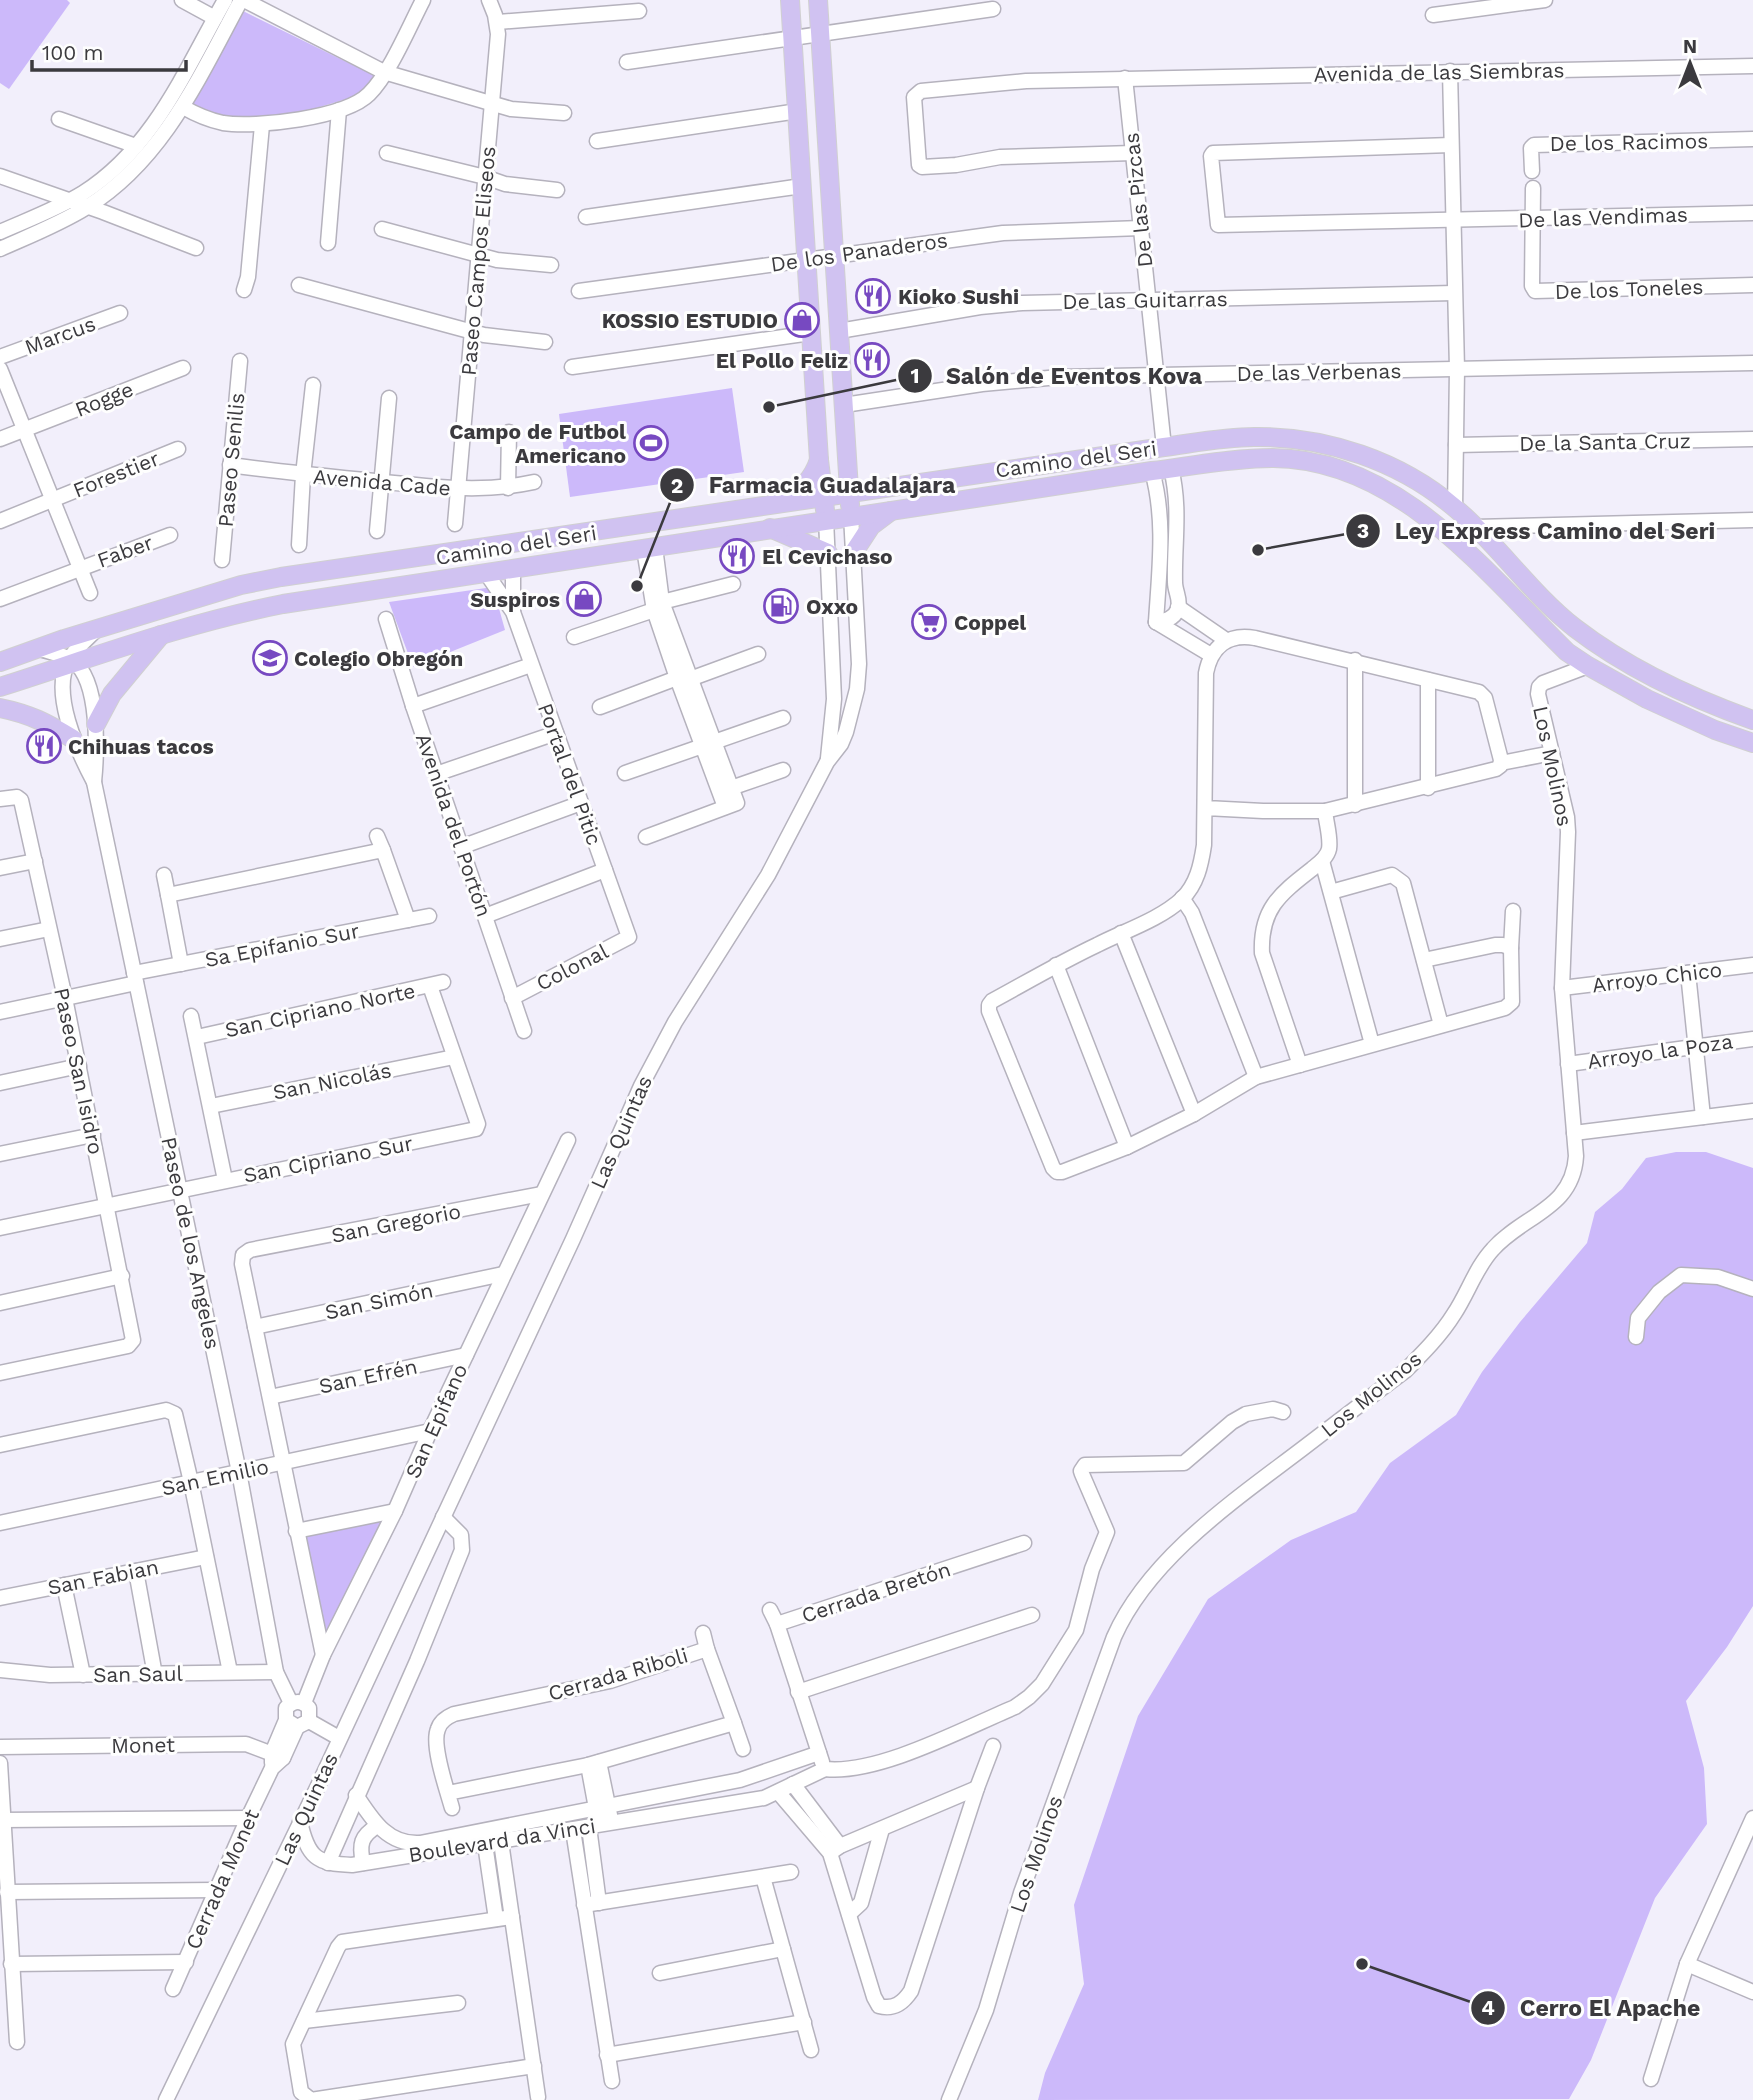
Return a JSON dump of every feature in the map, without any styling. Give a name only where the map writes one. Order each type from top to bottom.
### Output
[{"type":"main road","points":[[790,0],[819,460],[826,519]]},
{"type":"main road","points":[[818,0],[851,515]]},
{"type":"main road","name":"Camino del Seri","points":[[0,662],[37,648],[242,585],[281,577],[1164,447],[1227,438],[1256,437],[1319,443],[1358,453],[1395,469],[1455,508],[1545,601],[1595,643],[1642,671],[1725,710],[1753,720]]},
{"type":"main road","name":"Camino del Seri","points":[[0,687],[161,635],[271,606],[1171,468],[1247,459],[1293,459],[1329,467],[1380,487],[1424,514],[1567,652],[1681,715],[1753,743]]},
{"type":"main road","points":[[780,504],[807,483],[814,475],[819,460]]},
{"type":"main road","points":[[854,552],[871,526],[891,510]]},
{"type":"main road","points":[[770,528],[828,553]]},
{"type":"main road","points":[[96,724],[119,684],[161,635]]},
{"type":"main road","points":[[0,708],[26,713],[43,720],[76,746]]},
{"type":"street","points":[[182,0],[215,18]]},
{"type":"street","points":[[0,232],[70,200],[98,181],[136,146],[170,101],[225,0]]},
{"type":"street","points":[[0,249],[89,206],[113,188],[157,144],[183,107],[243,0],[384,72],[511,109],[564,113]]},
{"type":"street","points":[[183,107],[222,122],[262,125],[339,110],[369,94],[423,0]]},
{"type":"street","name":"Paseo Campos Eliseos","points":[[456,524],[493,104],[498,23],[489,0]]},
{"type":"street","points":[[1433,15],[1465,5],[1545,0]]},
{"type":"street","points":[[627,62],[993,9]]},
{"type":"street","points":[[498,23],[639,11]]},
{"type":"street","name":"Avenida de las Siembras","points":[[1133,153],[1000,157],[922,167],[919,164],[914,97],[918,92],[1026,81],[1753,66]]},
{"type":"street","points":[[1450,71],[1457,369],[1455,508]]},
{"type":"street","name":"De las Pizcas","points":[[1125,78],[1164,447]]},
{"type":"street","points":[[328,243],[339,110]]},
{"type":"street","points":[[597,141],[798,111]]},
{"type":"street","points":[[59,119],[136,146]]},
{"type":"street","points":[[244,290],[248,277],[262,125]]},
{"type":"street","name":"De los Racimos","points":[[1532,171],[1531,148],[1534,145],[1753,139]]},
{"type":"street","points":[[1451,145],[1213,153],[1211,156],[1219,226],[1453,220]]},
{"type":"street","points":[[387,153],[505,184],[557,190]]},
{"type":"street","points":[[0,176],[89,206],[195,248]]},
{"type":"street","points":[[586,217],[802,186]]},
{"type":"street","points":[[1532,220],[1533,188]]},
{"type":"street","name":"De las Vendimas","points":[[1453,220],[1753,213]]},
{"type":"street","name":"De los Toneles","points":[[1532,220],[1532,286],[1535,291],[1753,285]]},
{"type":"street","name":"De los Panaderos","points":[[579,291],[1003,233],[1141,228]]},
{"type":"street","points":[[382,229],[506,262],[551,265]]},
{"type":"street","points":[[299,285],[485,335],[545,342]]},
{"type":"street","name":"De las Guitarras","points":[[839,331],[994,306],[1149,299],[1454,293]]},
{"type":"street","name":"Marcus","points":[[0,357],[120,313]]},
{"type":"street","points":[[572,367],[811,333]]},
{"type":"street","name":"Paseo Senilis","points":[[222,560],[240,361]]},
{"type":"street","name":"De las Verbenas","points":[[844,405],[1019,379],[1753,363]]},
{"type":"street","name":"Rogge","points":[[0,439],[183,368]]},
{"type":"street","points":[[0,369],[90,593]]},
{"type":"street","points":[[299,545],[303,475],[313,385]]},
{"type":"street","points":[[377,531],[388,398]]},
{"type":"street","points":[[508,488],[509,432]]},
{"type":"street","name":"De la Santa Cruz","points":[[1456,445],[1753,439]]},
{"type":"street","name":"Forestier","points":[[0,521],[178,449]]},
{"type":"street","name":"Avenida Cade","points":[[230,465],[303,475],[457,489],[508,488],[534,482]]},
{"type":"street","points":[[1156,622],[1168,620],[1178,607],[1178,594],[1174,586],[1178,506],[1171,468]]},
{"type":"street","points":[[1152,471],[1159,500],[1160,534],[1156,622]]},
{"type":"street","name":"Las Quintas","points":[[166,2100],[300,1822],[657,1053],[768,874],[827,762],[841,744],[857,689],[859,638],[851,515]]},
{"type":"street","name":"Las Quintas","points":[[826,519],[834,699],[827,762]]},
{"type":"street","points":[[1475,527],[1753,520]]},
{"type":"street","points":[[1160,534],[1178,534]]},
{"type":"street","name":"Faber","points":[[0,599],[170,535]]},
{"type":"street","points":[[650,548],[658,606],[731,805]]},
{"type":"street","name":"Portal del Pitic","points":[[513,569],[513,612]]},
{"type":"street","name":"Portal del Pitic","points":[[486,573],[513,612],[628,935]]},
{"type":"street","points":[[574,638],[658,606],[733,584]]},
{"type":"street","points":[[1158,586],[1174,586]]},
{"type":"street","points":[[1178,607],[1226,640]]},
{"type":"street","name":"Avenida del Portón","points":[[386,619],[524,1031]]},
{"type":"street","points":[[1156,622],[1211,655]]},
{"type":"street","points":[[94,782],[76,746],[65,709],[64,684],[71,662],[97,629]]},
{"type":"street","points":[[1501,763],[1483,694],[1355,660],[1247,637],[1226,640],[1211,655],[1206,673],[1206,808],[1201,866],[1194,884],[1165,911],[1056,965],[992,1001],[989,1011],[1054,1170],[1062,1172],[1127,1147],[1194,1114],[1256,1077],[1506,1008],[1512,1002],[1513,911]]},
{"type":"street","points":[[37,648],[71,662],[86,682],[96,724],[94,782]]},
{"type":"street","points":[[600,707],[758,654]]},
{"type":"street","points":[[1355,660],[1355,804]]},
{"type":"street","points":[[413,706],[531,665]]},
{"type":"street","name":"Los Molinos","points":[[949,2100],[986,2010],[1039,1841],[1114,1637],[1132,1601],[1155,1574],[1220,1512],[1405,1371],[1454,1315],[1493,1248],[1552,1204],[1568,1187],[1575,1165],[1562,988],[1569,832],[1538,694],[1543,683],[1588,666]]},
{"type":"street","points":[[1428,680],[1428,788]]},
{"type":"street","points":[[625,773],[783,718]]},
{"type":"street","points":[[436,774],[556,733]]},
{"type":"street","points":[[708,743],[731,788],[731,805]]},
{"type":"street","points":[[76,746],[97,749]]},
{"type":"street","points":[[1206,808],[1325,811],[1428,788],[1496,769],[1501,763],[1552,753]]},
{"type":"street","points":[[731,788],[783,770]]},
{"type":"street","name":"Paseo de los Angeles","points":[[94,782],[239,1472],[276,1672],[298,1703],[311,1714],[297,1722]]},
{"type":"street","name":"Paseo San Isidro","points":[[0,799],[17,797],[21,800],[79,1066],[122,1276],[132,1342],[128,1346],[0,1373]]},
{"type":"street","points":[[461,847],[581,803]]},
{"type":"street","points":[[646,837],[731,805]]},
{"type":"street","points":[[1300,1065],[1262,953],[1261,937],[1271,905],[1283,891],[1322,861],[1329,849],[1325,811]]},
{"type":"street","points":[[168,895],[380,843],[408,920]]},
{"type":"street","points":[[0,868],[35,861]]},
{"type":"street","points":[[1322,861],[1372,1044]]},
{"type":"street","points":[[485,916],[605,870]]},
{"type":"street","points":[[164,874],[181,964]]},
{"type":"street","points":[[1331,892],[1392,875],[1404,883],[1441,1025]]},
{"type":"street","points":[[1182,898],[1192,913],[1256,1077]]},
{"type":"street","name":"Sa Epifanio Sur","points":[[0,1012],[65,998],[181,964],[429,916]]},
{"type":"street","points":[[0,939],[49,929]]},
{"type":"street","points":[[1121,933],[1194,1114]]},
{"type":"street","name":"Colonal","points":[[512,998],[626,940],[628,935]]},
{"type":"street","points":[[1424,960],[1495,945],[1511,948]]},
{"type":"street","points":[[1056,965],[1127,1147]]},
{"type":"street","name":"Arroyo Chico","points":[[1562,988],[1753,965]]},
{"type":"street","points":[[1688,973],[1703,1117]]},
{"type":"street","name":"San Cipriano Norte","points":[[197,1037],[436,984],[454,1057]]},
{"type":"street","points":[[191,1016],[225,1180]]},
{"type":"street","name":"Arroyo la Poza","points":[[1568,1064],[1753,1039]]},
{"type":"street","name":"San Cipriano Sur","points":[[0,1228],[477,1128],[454,1057]]},
{"type":"street","name":"San Nicolás","points":[[211,1105],[454,1057]]},
{"type":"street","points":[[0,1083],[79,1066]]},
{"type":"street","points":[[1574,1133],[1753,1111]]},
{"type":"street","points":[[0,1154],[93,1135]]},
{"type":"street","name":"San Epifano","points":[[297,1722],[286,1707],[298,1703],[396,1511],[430,1432],[568,1140]]},
{"type":"street","name":"San Gregorio","points":[[255,1327],[242,1259],[250,1250],[541,1194]]},
{"type":"street","name":"San Simón","points":[[255,1327],[503,1275]]},
{"type":"street","points":[[1636,1337],[1638,1318],[1660,1292],[1681,1275],[1718,1277],[1753,1289]]},
{"type":"street","points":[[0,1303],[122,1276]]},
{"type":"street","points":[[255,1327],[323,1655]]},
{"type":"street","name":"San Efrén","points":[[270,1397],[466,1355]]},
{"type":"street","name":"Boulevard da Vinci","points":[[819,1753],[763,1773],[602,1808],[420,1843],[400,1841],[398,1857],[748,1801],[775,1794],[825,1769],[837,1770],[889,1760],[1015,1707],[1030,1697],[1042,1684],[1076,1630],[1092,1569],[1107,1532],[1082,1474],[1083,1467],[1184,1463],[1232,1422],[1246,1414],[1273,1409],[1283,1412]]},
{"type":"street","points":[[0,1445],[166,1410],[173,1412],[191,1482],[230,1672]]},
{"type":"street","name":"San Emilio","points":[[0,1523],[430,1432]]},
{"type":"street","points":[[296,1531],[396,1511]]},
{"type":"street","name":"Las Quintas","points":[[324,1861],[417,1661],[463,1549],[461,1535],[443,1517]]},
{"type":"street","name":"Cerrada Bretón","points":[[825,1769],[777,1625],[1024,1543]]},
{"type":"street","name":"San Fabian","points":[[0,1598],[206,1557]]},
{"type":"street","points":[[136,1571],[155,1675]]},
{"type":"street","points":[[64,1585],[83,1675]]},
{"type":"street","points":[[770,1610],[777,1625]]},
{"type":"street","points":[[798,1692],[1032,1615]]},
{"type":"street","points":[[704,1633],[708,1649]]},
{"type":"street","name":"Cerrada Riboli","points":[[452,1808],[436,1737],[437,1730],[446,1718],[454,1714],[611,1681],[708,1649],[743,1749]]},
{"type":"street","name":"San Saul","points":[[0,1670],[50,1675],[276,1672]]},
{"type":"street","points":[[297,1722],[339,1738]]},
{"type":"street","name":"Cerrada Monet","points":[[173,1989],[248,1818],[297,1722]]},
{"type":"street","points":[[448,1793],[594,1764],[734,1723]]},
{"type":"street","name":"Monet","points":[[0,1747],[246,1744],[276,1760]]},
{"type":"street","points":[[793,1784],[835,1850],[849,1914],[874,1997],[879,2006],[887,2008],[899,2005],[911,1991],[993,1745]]},
{"type":"street","points":[[0,1763],[17,2042]]},
{"type":"street","points":[[592,1904],[602,1808],[594,1764]]},
{"type":"street","points":[[763,1773],[775,1794],[835,1850]]},
{"type":"street","points":[[835,1850],[977,1788]]},
{"type":"street","points":[[356,1795],[377,1826],[400,1841]]},
{"type":"street","points":[[2,1820],[248,1818]]},
{"type":"street","points":[[1651,2079],[1687,1964],[1753,1818]]},
{"type":"street","points":[[300,1822],[310,1853],[324,1861],[352,1865],[398,1857]]},
{"type":"street","points":[[363,1863],[361,1842],[363,1837],[377,1826]]},
{"type":"street","points":[[849,1914],[861,1903],[882,1829]]},
{"type":"street","points":[[573,1830],[592,1904],[611,2081]]},
{"type":"street","points":[[501,1842],[538,2097]]},
{"type":"street","points":[[485,1844],[496,1919]]},
{"type":"street","points":[[592,1904],[790,1872]]},
{"type":"street","points":[[763,1877],[811,2050]]},
{"type":"street","points":[[7,1892],[216,1890]]},
{"type":"street","points":[[512,1917],[342,1942],[293,2047],[301,2092],[311,2100],[534,2066]]},
{"type":"street","points":[[660,1973],[783,1949]]},
{"type":"street","points":[[12,1964],[186,1962]]},
{"type":"street","points":[[1687,1964],[1753,1992]]},
{"type":"street","points":[[304,2021],[458,2003]]},
{"type":"street","points":[[607,2055],[804,2022]]},
{"type":"shaded area","points":[[0,0],[67,0],[70,3],[9,89],[0,83]]},
{"type":"shaded area","points":[[243,11],[373,75],[373,83],[357,96],[282,118],[225,120],[194,111],[190,101],[236,15]]},
{"type":"shaded area","name":"Campo de Futbol Americano","points":[[732,388],[744,472],[570,497],[559,414]]},
{"type":"shaded area","points":[[493,587],[505,630],[413,667],[389,602]]},
{"type":"shaded area","points":[[1676,1152],[1706,1152],[1753,1168],[1753,1606],[1727,1647],[1686,1701],[1704,1768],[1707,1824],[1655,1898],[1591,2060],[1569,2099],[1038,2100],[1045,2073],[1084,1984],[1074,1905],[1138,1716],[1208,1599],[1291,1540],[1356,1512],[1390,1463],[1456,1415],[1482,1372],[1520,1322],[1587,1243],[1595,1212],[1622,1189],[1646,1158]]},
{"type":"shaded area","points":[[390,1517],[327,1634],[300,1534]]},
{"type":"place","name":"Kioko Sushi","points":[[873,296]]},
{"type":"place","name":"KOSSIO ESTUDIO","points":[[802,320]]},
{"type":"place","name":"El Pollo Feliz","points":[[872,360]]},
{"type":"place","name":"Salón de Eventos Kova","points":[[769,407]]},
{"type":"place","name":"Campo de Futbol Americano","points":[[651,443]]},
{"type":"place","name":"Ley Express Camino del Seri","points":[[1258,550]]},
{"type":"place","name":"El Cevichaso","points":[[737,556]]},
{"type":"place","name":"Farmacia Guadalajara","points":[[637,586]]},
{"type":"place","name":"Suspiros","points":[[584,599]]},
{"type":"place","name":"Oxxo","points":[[781,606]]},
{"type":"place","name":"Coppel","points":[[929,622]]},
{"type":"place","name":"Colegio Obregón","points":[[270,658]]},
{"type":"place","name":"Chihuas tacos","points":[[44,746]]},
{"type":"place","name":"Cerro El Apache","points":[[1362,1964]]}]
